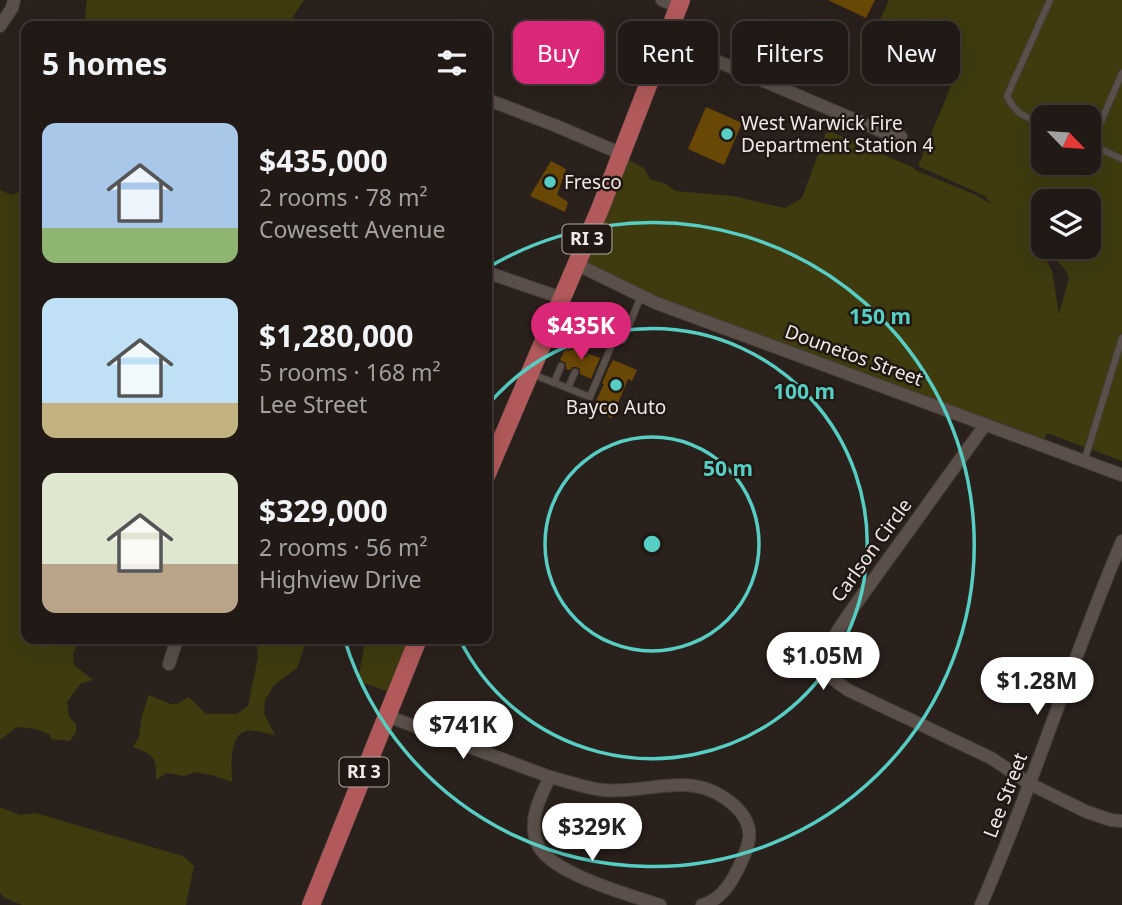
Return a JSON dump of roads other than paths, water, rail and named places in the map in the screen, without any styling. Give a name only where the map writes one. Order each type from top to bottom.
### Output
[{"type":"main road","name":"RI 3","points":[[670,21],[674,2]]},
{"type":"main road","name":"RI 3","points":[[492,462],[649,84]]},
{"type":"main road","name":"RI 3","points":[[315,904],[416,644]]},
{"type":"street","points":[[0,26],[14,0]]},
{"type":"street","points":[[718,61],[893,136],[901,137]]},
{"type":"street","points":[[492,101],[622,154]]},
{"type":"street","name":"Dounetos Street","points":[[576,264],[641,296],[1122,475]]},
{"type":"street","points":[[492,275],[559,305]]},
{"type":"street","name":"Carlson Circle","points":[[985,425],[853,608],[826,653],[824,664],[831,678],[848,690],[991,758],[1030,784],[1087,812],[1122,821]]},
{"type":"street","name":"Lee Street","points":[[982,905],[1122,541]]},
{"type":"street","points":[[169,664],[175,644]]},
{"type":"street","points":[[387,716],[550,776],[601,790],[685,784],[706,788],[727,799],[744,814],[751,831],[747,850],[722,895],[702,905]]},
{"type":"street","points":[[550,776],[536,806],[534,825],[537,844],[548,859],[566,870],[602,885],[660,905]]},
{"type":"lane","points":[[1031,119],[1012,107],[1007,96],[1050,0]]},
{"type":"lane","points":[[1101,120],[1122,74]]},
{"type":"lane","points":[[1101,149],[1122,159]]},
{"type":"lane","points":[[559,305],[579,322],[623,340],[641,296]]},
{"type":"lane","points":[[569,346],[579,322]]},
{"type":"lane","points":[[583,352],[593,328]]},
{"type":"lane","points":[[530,373],[590,397],[615,337]]},
{"type":"lane","points":[[1084,461],[1122,338]]},
{"type":"lane","points":[[554,383],[561,366]]},
{"type":"lane","points":[[568,388],[575,372]]},
{"type":"place","name":"West Warwick Fire Department Station 4","points":[[727,134]]},
{"type":"place","name":"Fresco","points":[[550,182]]},
{"type":"place","name":"Bayco Auto","points":[[616,385]]}]
